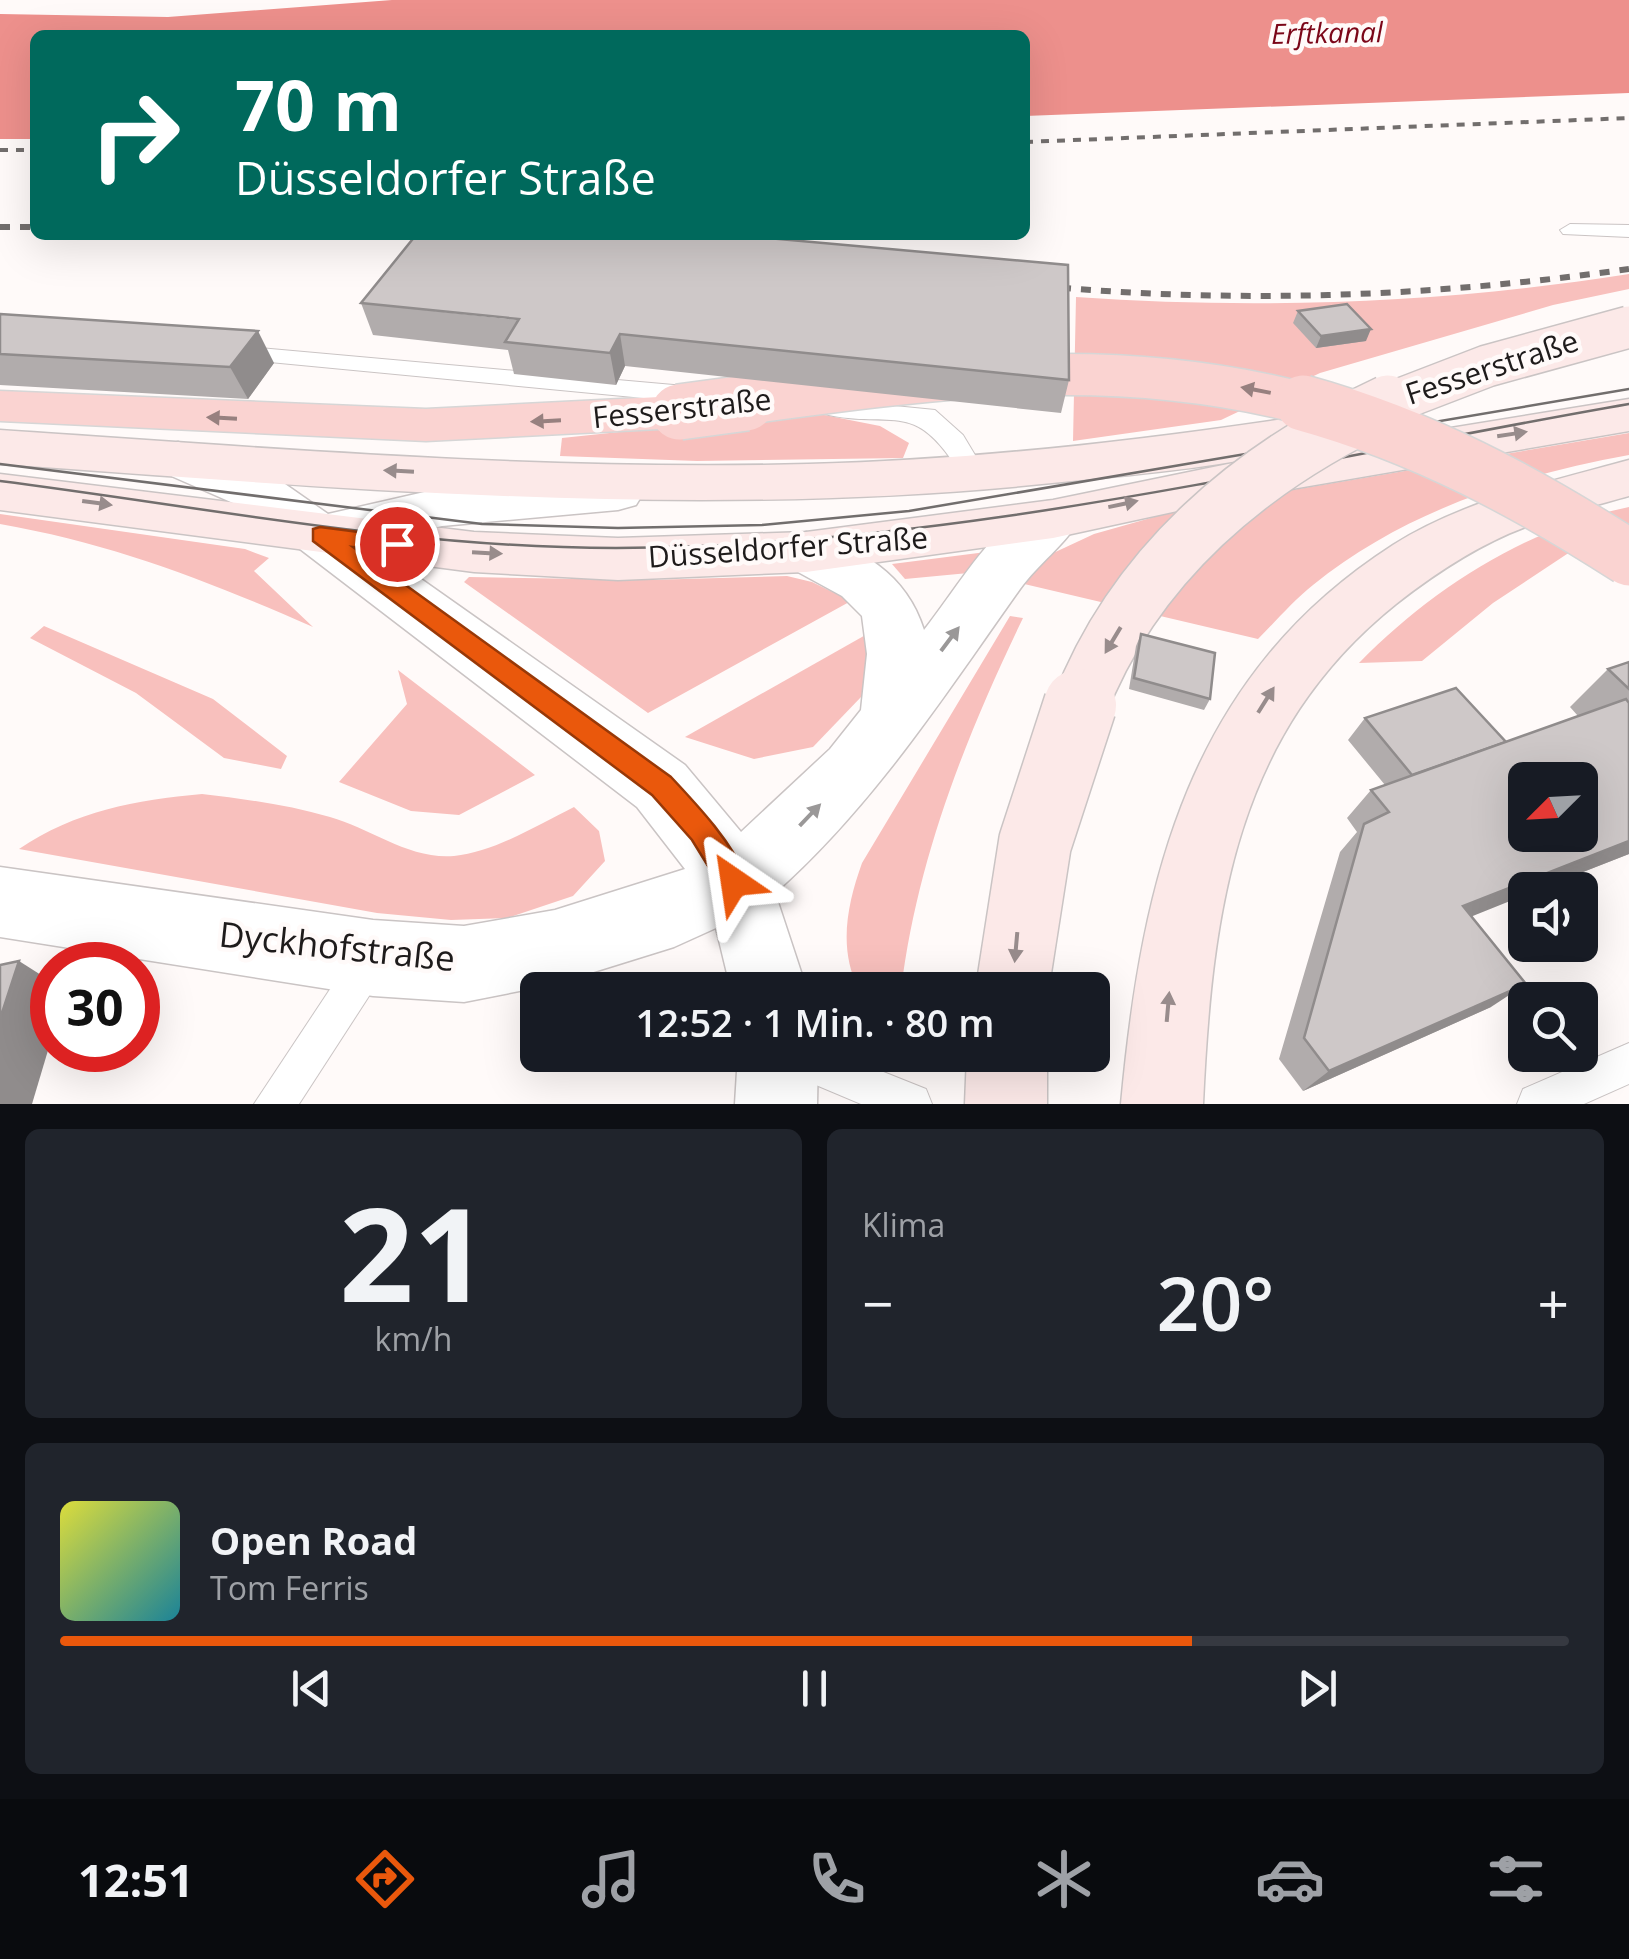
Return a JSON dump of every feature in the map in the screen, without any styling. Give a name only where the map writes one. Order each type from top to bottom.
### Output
[{"type":"main road","name":"Fesserstraße","points":[[1014,972],[1018,918],[1040,817],[1067,734],[1098,666],[1130,611],[1172,557],[1262,472],[1378,406],[1500,362],[1629,327]]},
{"type":"main road","name":"Fesserstraße","points":[[0,406],[311,423],[516,423],[679,412],[1025,372],[1189,378],[1300,400],[1410,436],[1492,473],[1569,516],[1629,558]]},
{"type":"main road","points":[[0,447],[178,460],[742,483],[971,470],[1237,442],[1629,378]]},
{"type":"main road","name":"Düsseldorfer Straße","points":[[0,492],[474,552],[618,560],[806,552],[1054,519],[1228,482],[1629,415]]},
{"type":"main road","points":[[1162,1104],[1168,994],[1188,890],[1212,807],[1238,746],[1269,694],[1304,647],[1399,566],[1495,518],[1612,481]]},
{"type":"main road","points":[[1006,1104],[1007,1072]]},
{"type":"street","points":[[178,460],[267,498],[662,786],[702,830],[704,896],[753,925],[764,972]]},
{"type":"street","points":[[320,535],[442,507],[742,483]]},
{"type":"street","name":"Dyckhofstraße","points":[[0,902],[373,958],[464,964],[555,948],[704,896],[791,834],[841,783],[1018,550],[1054,519]]},
{"type":"street","points":[[806,552],[859,575],[888,603],[900,644],[892,718]]},
{"type":"street","points":[[776,1104],[777,1072]]},
{"type":"lane","points":[[1570,230],[1629,231]]},
{"type":"lane","points":[[212,351],[926,416],[954,441],[971,470]]},
{"type":"lane","points":[[275,1104],[373,958]]},
{"type":"lane","points":[[1538,1104],[1629,1063]]},
{"type":"lane","points":[[833,1072],[911,1104]]},
{"type":"shaded area","points":[[1629,274],[1629,289],[1553,305],[1320,373],[1221,420],[1073,441],[1076,297],[1215,303],[1353,301],[1491,292]]},
{"type":"shaded area","points":[[809,412],[880,426],[909,443],[903,458],[697,461],[560,456],[562,438]]},
{"type":"shaded area","points":[[1629,433],[1629,455],[1504,486],[1423,517],[1385,537],[1313,585],[1258,639],[1020,583],[1049,555],[1094,534],[1186,508]]},
{"type":"shaded area","points":[[1629,507],[1629,531],[1567,554],[1493,603],[1422,661],[1359,663],[1418,610],[1483,565],[1553,530]]},
{"type":"shaded area","points":[[0,514],[245,549],[269,558],[254,571],[313,627],[160,566],[82,542],[0,524]]},
{"type":"shaded area","points":[[994,551],[979,572],[905,579],[892,564]]},
{"type":"shaded area","points":[[787,576],[812,582],[851,601],[648,713],[464,582],[469,577],[648,580]]},
{"type":"shaded area","points":[[1010,616],[1023,618],[982,707],[947,799],[919,893],[904,972],[851,972],[847,927],[862,863]]},
{"type":"shaded area","points":[[44,626],[213,699],[287,756],[281,769],[224,758],[136,693],[30,638]]},
{"type":"shaded area","points":[[869,633],[862,696],[813,747],[754,759],[685,737]]},
{"type":"shaded area","points":[[398,670],[535,775],[459,815],[411,811],[339,782],[407,704]]},
{"type":"shaded area","points":[[202,794],[314,813],[438,856],[485,849],[574,807],[599,831],[605,861],[573,896],[507,918],[451,920],[377,913],[19,849],[84,816],[153,800]]},
{"type":"water","name":"Erftkanal","points":[[392,0],[1629,0],[1629,93],[1030,116],[1030,30],[30,30],[30,139],[0,139],[0,14],[168,17]]},
{"type":"building","points":[[412,240],[789,240],[1068,265],[1069,380],[620,334],[610,353],[505,342],[519,319],[361,303]]},
{"type":"building","points":[[1347,304],[1371,329],[1321,336],[1298,311]]},
{"type":"building","points":[[0,314],[258,331],[230,367],[0,354]]},
{"type":"building","points":[[1141,634],[1215,653],[1210,699],[1134,678]]},
{"type":"building","points":[[1629,662],[1629,689],[1608,669]]},
{"type":"building","points":[[1456,688],[1506,742],[1412,775],[1365,718]]},
{"type":"building","points":[[1626,699],[1629,703],[1629,841],[1550,872],[1508,872],[1508,888],[1463,906],[1524,982],[1508,982],[1508,992],[1329,1071],[1304,1038],[1364,824],[1389,812],[1371,790]]},
{"type":"building","points":[[19,961],[0,1019],[0,965]]},
{"type":"tram line","points":[[0,464],[482,524],[618,528],[762,525],[909,511],[1629,389]]},
{"type":"tram line","points":[[0,481],[307,524],[461,541],[616,548],[744,544],[871,533],[1125,497],[1629,404]]},
{"type":"railway","points":[[1030,142],[1629,118]]},
{"type":"railway","points":[[0,150],[30,150]]},
{"type":"railway","points":[[0,227],[30,227]]},
{"type":"railway","points":[[1041,286],[1189,295],[1335,295],[1482,286],[1629,269]]},
{"type":"route","points":[[397,544],[320,535],[662,786],[702,830],[734,882]]}]
